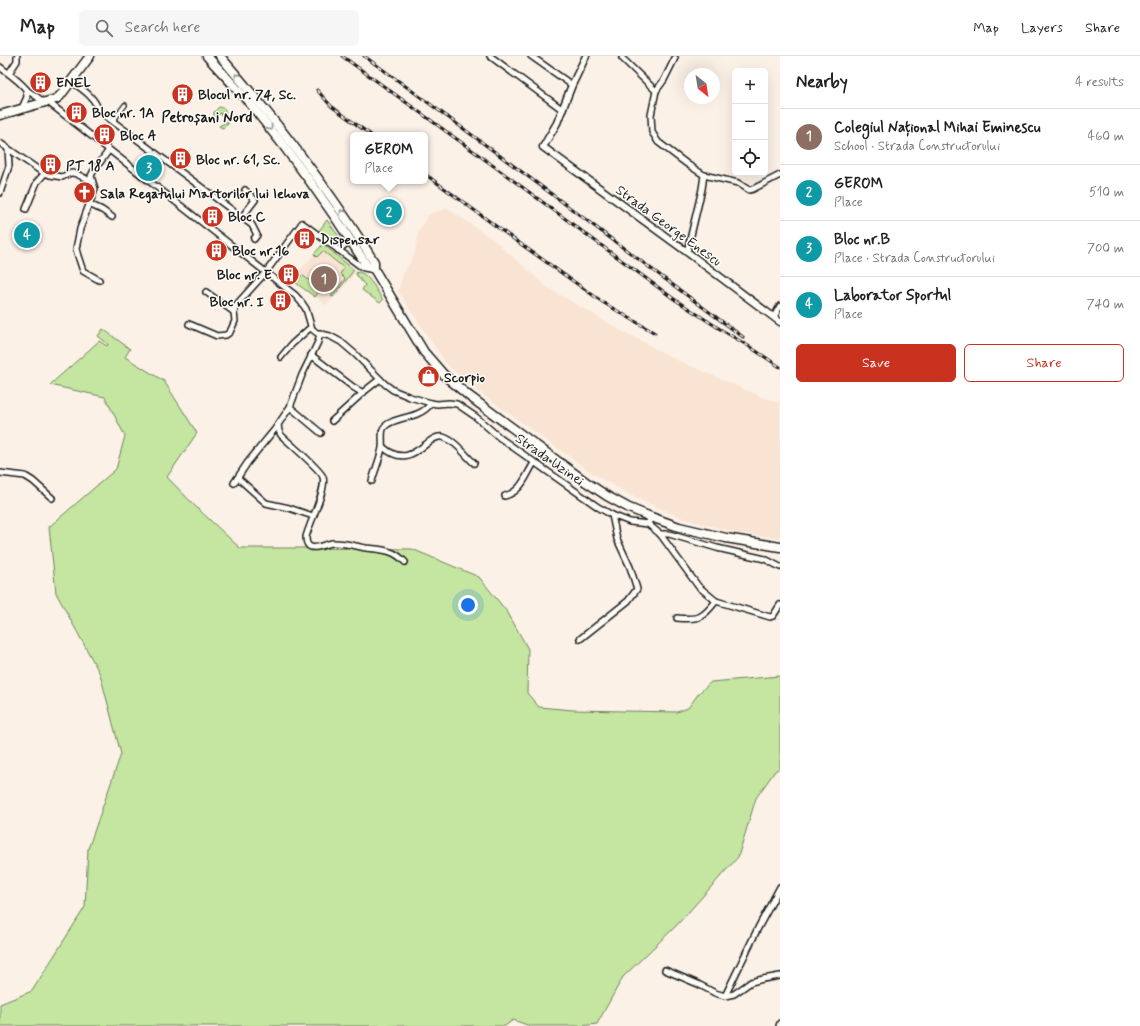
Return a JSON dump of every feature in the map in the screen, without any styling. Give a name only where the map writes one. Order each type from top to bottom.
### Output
[{"type":"main road","points":[[0,115],[58,98],[90,56]]},
{"type":"main road","points":[[208,56],[279,126],[344,215],[374,262],[374,269],[416,341],[430,360],[452,382],[598,490],[649,521],[726,538],[780,547]]},
{"type":"main road","points":[[220,56],[269,127],[302,169],[367,266],[374,269]]},
{"type":"street","points":[[9,73],[17,61],[17,56]]},
{"type":"street","points":[[490,56],[562,110],[586,56]]},
{"type":"street","points":[[531,56],[572,85]]},
{"type":"street","points":[[622,58],[656,91]]},
{"type":"street","points":[[675,58],[664,80],[656,91],[651,115],[652,132],[658,142],[687,164],[704,174],[738,183],[749,190],[780,176]]},
{"type":"street","points":[[0,67],[9,73],[26,89],[109,150],[299,299],[306,309],[311,326],[281,357]]},
{"type":"street","points":[[71,81],[93,99],[99,111],[252,225],[257,235],[254,239]]},
{"type":"street","points":[[21,109],[27,97],[26,89]]},
{"type":"street","points":[[113,121],[125,105]]},
{"type":"street","name":"Strada George Enescu","points":[[562,110],[543,147],[780,322]]},
{"type":"street","points":[[0,143],[44,173],[62,177],[73,173],[92,181]]},
{"type":"street","points":[[0,193],[9,166],[8,149]]},
{"type":"street","points":[[99,280],[83,271],[76,249],[80,229],[95,190],[91,176],[109,150]]},
{"type":"street","points":[[26,209],[37,182],[44,173]]},
{"type":"street","points":[[687,252],[704,174]]},
{"type":"street","points":[[242,217],[255,200],[245,190]]},
{"type":"street","points":[[89,204],[112,217]]},
{"type":"street","points":[[189,324],[217,336],[226,336],[230,332],[235,321],[234,312],[237,304],[266,272],[302,223],[364,268],[374,269]]},
{"type":"street","points":[[338,250],[346,244],[349,238]]},
{"type":"street","points":[[206,292],[234,312]]},
{"type":"street","points":[[774,318],[780,306]]},
{"type":"street","name":"Strada Uzinei","points":[[311,326],[312,329],[341,342],[385,384],[399,393],[431,403],[457,404],[476,417],[500,438],[534,463],[598,507],[612,515],[630,522],[649,521]]},
{"type":"street","points":[[234,483],[290,407],[311,355],[318,342],[320,333]]},
{"type":"street","points":[[311,355],[362,393]]},
{"type":"street","points":[[332,421],[362,393],[380,379]]},
{"type":"street","points":[[372,481],[383,447],[382,434],[386,425],[417,414],[428,407],[431,403]]},
{"type":"street","points":[[290,407],[321,433]]},
{"type":"street","points":[[278,425],[281,436],[318,469],[324,478],[323,487],[306,537],[306,542],[308,545],[315,548],[333,543],[342,543],[380,549],[400,556],[405,562]]},
{"type":"street","points":[[383,447],[392,454],[408,455],[413,454],[433,440],[442,437],[453,442],[474,463]]},
{"type":"street","points":[[505,496],[513,494],[518,489],[534,463]]},
{"type":"street","points":[[0,473],[25,476],[52,498]]},
{"type":"street","points":[[238,478],[266,503],[289,508],[313,516]]},
{"type":"street","points":[[580,639],[628,601],[637,589],[630,568],[617,539],[612,515]]},
{"type":"street","points":[[649,521],[698,586],[716,601],[770,617],[775,614],[780,606]]},
{"type":"street","points":[[660,534],[669,534],[711,546],[751,555],[765,559],[780,567]]},
{"type":"street","points":[[677,618],[692,620],[704,615],[716,601]]},
{"type":"street","points":[[726,996],[758,928],[780,887]]},
{"type":"street","points":[[665,970],[715,993],[726,996],[734,994],[751,982],[762,978],[780,976]]},
{"type":"shaded area","points":[[447,208],[495,241],[548,288],[613,326],[675,359],[780,403],[780,538],[737,533],[682,518],[634,497],[592,473],[464,381],[445,362],[398,291],[403,274],[414,255],[419,231],[428,215]]},
{"type":"shaded area","points":[[323,243],[357,271],[337,295],[326,305],[295,284],[298,273]]},
{"type":"green space","points":[[219,107],[224,109],[228,119],[228,124],[222,128],[219,126],[227,122],[225,115],[222,116],[221,113],[214,118],[214,112]]},
{"type":"green space","points":[[327,220],[342,241],[339,243],[333,243],[318,232]]},
{"type":"green space","points":[[323,244],[354,270],[333,297],[331,296],[345,279],[340,274],[344,268],[323,251],[317,257],[314,254]]},
{"type":"green space","points":[[321,266],[330,274],[319,287],[310,280],[317,271],[321,274],[317,270]]},
{"type":"green space","points":[[356,273],[362,273],[372,283],[383,300],[380,303],[362,290],[365,285],[357,276]]},
{"type":"green space","points":[[302,275],[321,289],[315,297],[296,283]]},
{"type":"green space","points":[[103,329],[130,349],[125,357],[164,381],[197,433],[167,477],[196,507],[240,548],[412,549],[479,577],[508,613],[528,649],[527,693],[539,707],[573,710],[677,712],[688,708],[699,693],[711,682],[780,676],[780,768],[775,771],[756,798],[738,857],[677,925],[623,977],[597,1024],[581,1026],[530,1026],[513,1020],[505,1026],[0,1026],[0,1004],[32,991],[85,907],[88,849],[121,754],[100,674],[56,593],[49,527],[116,469],[125,436],[105,397],[50,385],[99,341],[107,346],[108,344],[98,336]]},
{"type":"railway","points":[[342,56],[674,299],[780,367]]},
{"type":"railway","points":[[364,56],[743,337]]},
{"type":"railway","points":[[317,90],[331,106],[367,132]]},
{"type":"railway","points":[[428,176],[604,303],[655,333]]},
{"type":"place","name":"ENEL","points":[[40,82]]},
{"type":"place","name":"Blocul nr. 74, Sc.","points":[[182,94]]},
{"type":"place","name":"Bloc nr. 1A","points":[[76,112]]},
{"type":"place","name":"Bloc A","points":[[104,135]]},
{"type":"place","name":"Bloc nr. 61, Sc.","points":[[180,159]]},
{"type":"place","name":"PT 18 A","points":[[51,165]]},
{"type":"place","name":"Bloc nr.B","points":[[149,168]]},
{"type":"place","name":"Sala Regatului Martorilor lui Iehova","points":[[84,193]]},
{"type":"place","name":"GEROM","points":[[389,212]]},
{"type":"place","name":"Bloc C","points":[[212,216]]},
{"type":"place","name":"Laborator Sportul","points":[[27,235]]},
{"type":"place","name":"Dispensar","points":[[305,239]]},
{"type":"place","name":"Bloc nr.16","points":[[217,250]]},
{"type":"place","name":"Bloc nr. E","points":[[288,274]]},
{"type":"place","name":"Colegiul Național Mihai Eminescu","points":[[324,279]]},
{"type":"place","name":"Bloc nr. I","points":[[280,301]]},
{"type":"place","name":"Scorpio","points":[[429,377]]},
{"type":"district","name":"Petroșani Nord","points":[[207,117]]}]
